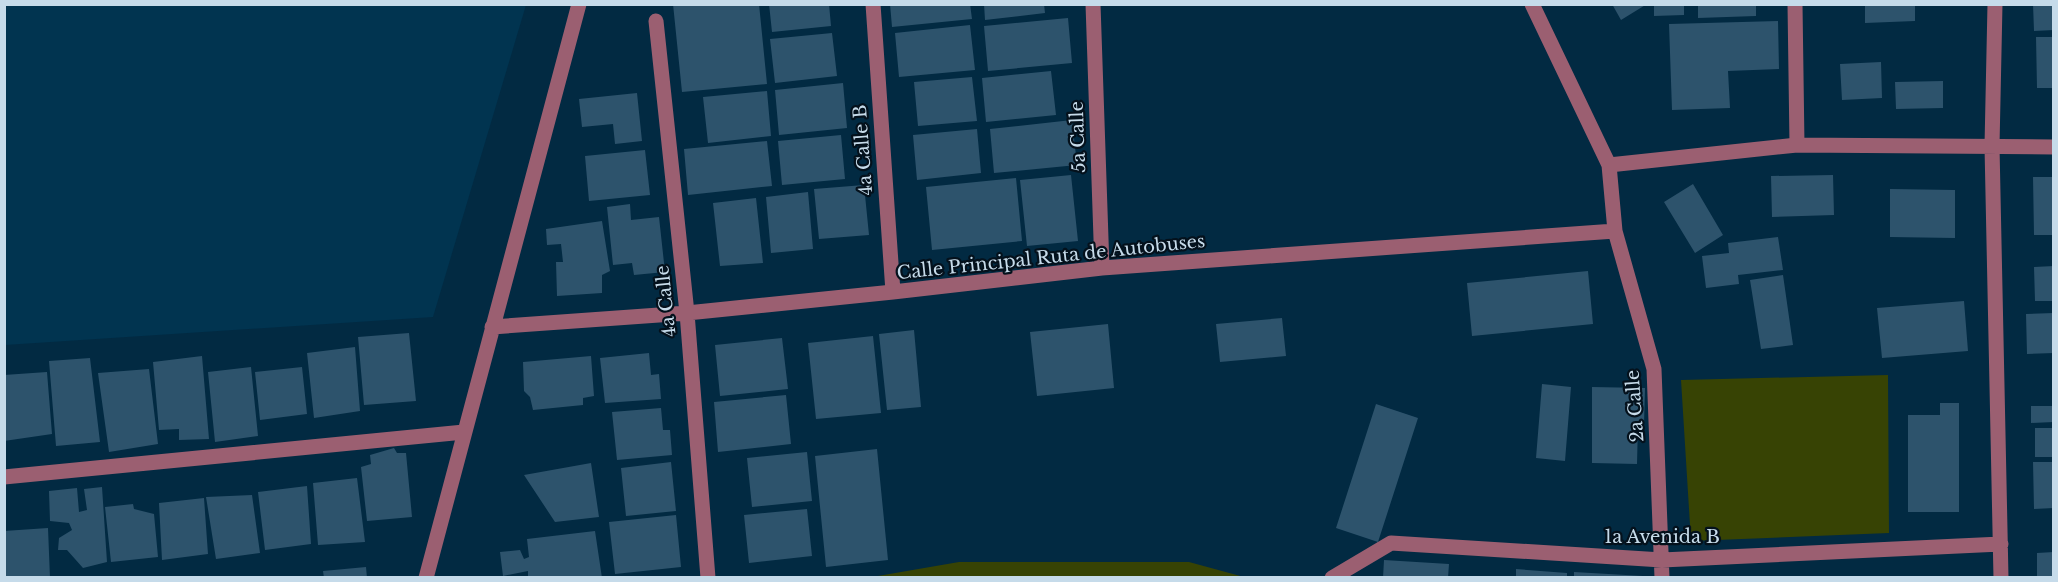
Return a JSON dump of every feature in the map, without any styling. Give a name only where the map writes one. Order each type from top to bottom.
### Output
[{"type":"street","points":[[426,578],[579,4]]},
{"type":"street","name":"4a Calle B","points":[[873,4],[893,292]]},
{"type":"street","name":"5a Calle","points":[[1093,4],[1102,268]]},
{"type":"street","points":[[1532,4],[1610,165],[1797,145],[2054,147]]},
{"type":"street","points":[[1795,4],[1797,145]]},
{"type":"street","points":[[1995,4],[1992,146],[2001,578]]},
{"type":"street","name":"4a Calle","points":[[656,21],[687,313],[708,578]]},
{"type":"street","name":"2a Calle","points":[[1610,165],[1615,231],[1654,369],[1662,578]]},
{"type":"street","name":"Calle Principal Ruta de Autobuses","points":[[492,327],[687,313],[1102,268],[1615,231]]},
{"type":"street","points":[[4,477],[464,432]]},
{"type":"street","name":"1a Avenida B","points":[[1332,578],[1391,543],[1662,560],[2001,544]]},
{"type":"shaded area","points":[[5,4],[526,5],[433,317],[5,345]]},
{"type":"green space","points":[[1888,375],[1889,533],[1691,541],[1681,380]]},
{"type":"green space","points":[[959,562],[1189,562],[1244,577],[872,577]]},
{"type":"building","points":[[673,4],[759,4],[767,84],[682,92]]},
{"type":"building","points":[[769,4],[829,4],[831,26],[772,32]]},
{"type":"building","points":[[890,4],[970,4],[972,19],[892,27]]},
{"type":"building","points":[[984,4],[1044,4],[1045,13],[985,20]]},
{"type":"building","points":[[1612,4],[1647,4],[1621,20]]},
{"type":"building","points":[[1654,4],[1684,4],[1684,15],[1654,16]]},
{"type":"building","points":[[1698,4],[1756,4],[1756,16],[1698,18]]},
{"type":"building","points":[[1865,4],[1915,4],[1915,21],[1865,23]]},
{"type":"building","points":[[2033,4],[2054,4],[2054,30],[2034,31]]},
{"type":"building","points":[[1068,18],[1072,63],[988,71],[984,26]]},
{"type":"building","points":[[1778,21],[1779,69],[1728,71],[1730,108],[1672,110],[1669,24]]},
{"type":"building","points":[[970,25],[975,70],[899,77],[895,33]]},
{"type":"building","points":[[832,33],[837,76],[775,83],[770,39]]},
{"type":"building","points":[[2036,37],[2054,37],[2054,88],[2037,88]]},
{"type":"building","points":[[1881,62],[1882,98],[1842,100],[1840,64]]},
{"type":"building","points":[[1051,71],[1056,115],[986,122],[982,78]]},
{"type":"building","points":[[972,77],[977,121],[918,126],[914,82]]},
{"type":"building","points":[[1943,81],[1943,108],[1896,109],[1895,82]]},
{"type":"building","points":[[843,83],[847,128],[779,135],[775,90]]},
{"type":"building","points":[[767,91],[771,136],[708,143],[703,97]]},
{"type":"building","points":[[637,93],[642,141],[615,144],[613,124],[582,127],[579,99]]},
{"type":"building","points":[[1072,120],[1077,165],[994,173],[990,129]]},
{"type":"building","points":[[977,129],[981,173],[917,180],[913,135]]},
{"type":"building","points":[[841,135],[845,179],[782,185],[778,141]]},
{"type":"building","points":[[767,141],[772,186],[688,195],[684,149]]},
{"type":"building","points":[[645,150],[650,195],[589,201],[585,156]]},
{"type":"building","points":[[1071,175],[1078,241],[1027,246],[1020,180]]},
{"type":"building","points":[[1833,175],[1834,215],[1772,217],[1771,176]]},
{"type":"building","points":[[2033,177],[2054,177],[2054,235],[2034,235]]},
{"type":"building","points":[[1016,178],[1022,241],[932,250],[926,187]]},
{"type":"building","points":[[1693,184],[1723,235],[1695,253],[1664,202]]},
{"type":"building","points":[[864,185],[869,235],[819,239],[814,189]]},
{"type":"building","points":[[1890,189],[1955,190],[1955,238],[1890,237]]},
{"type":"building","points":[[808,192],[813,249],[771,253],[766,197]]},
{"type":"building","points":[[756,198],[763,263],[720,266],[713,203]]},
{"type":"building","points":[[630,204],[631,220],[659,217],[665,272],[634,275],[632,263],[613,265],[607,207]]},
{"type":"building","points":[[602,221],[610,271],[602,275],[602,293],[557,296],[556,262],[563,262],[561,244],[547,245],[546,229]]},
{"type":"building","points":[[1778,237],[1783,270],[1738,275],[1739,284],[1706,288],[1702,256],[1729,253],[1728,243]]},
{"type":"building","points":[[2054,266],[2054,301],[2035,301],[2034,267]]},
{"type":"building","points":[[1588,271],[1593,324],[1472,336],[1467,283]]},
{"type":"building","points":[[1783,275],[1793,345],[1761,349],[1750,280]]},
{"type":"building","points":[[1964,301],[1968,351],[1882,358],[1877,308]]},
{"type":"building","points":[[2054,313],[2054,353],[2027,354],[2026,314]]},
{"type":"building","points":[[1282,318],[1286,356],[1220,362],[1216,324]]},
{"type":"building","points":[[1108,324],[1114,388],[1037,396],[1030,332]]},
{"type":"building","points":[[914,330],[921,407],[887,410],[879,334]]},
{"type":"building","points":[[409,333],[416,401],[364,405],[358,337]]},
{"type":"building","points":[[873,336],[881,413],[816,419],[808,343]]},
{"type":"building","points":[[782,338],[788,389],[720,396],[715,345]]},
{"type":"building","points":[[355,347],[360,411],[314,418],[307,353]]},
{"type":"building","points":[[649,353],[651,375],[659,374],[661,399],[605,403],[600,358]]},
{"type":"building","points":[[202,356],[209,439],[179,440],[179,429],[159,430],[153,362]]},
{"type":"building","points":[[591,356],[594,396],[583,398],[583,405],[533,410],[530,397],[524,391],[523,362]]},
{"type":"building","points":[[90,358],[100,442],[56,446],[49,361]]},
{"type":"building","points":[[251,367],[258,436],[215,442],[208,372]]},
{"type":"building","points":[[302,367],[307,414],[260,420],[255,372]]},
{"type":"building","points":[[149,369],[158,444],[109,452],[98,373]]},
{"type":"building","points":[[47,372],[52,434],[4,441],[4,375]]},
{"type":"building","points":[[1542,384],[1571,387],[1565,461],[1536,458]]},
{"type":"building","points":[[1592,387],[1645,388],[1644,424],[1638,424],[1637,464],[1592,463]]},
{"type":"building","points":[[786,395],[791,444],[718,452],[714,402]]},
{"type":"building","points":[[1940,403],[1959,403],[1959,512],[1908,512],[1908,415],[1940,415]]},
{"type":"building","points":[[1376,404],[1418,418],[1378,542],[1336,528]]},
{"type":"building","points":[[2031,406],[2054,406],[2054,422],[2031,423]]},
{"type":"building","points":[[661,408],[663,430],[670,430],[672,455],[617,460],[612,412]]},
{"type":"building","points":[[2035,428],[2054,428],[2054,457],[2035,457]]},
{"type":"building","points":[[394,448],[397,453],[406,453],[412,517],[367,521],[361,467],[371,464],[370,455]]},
{"type":"building","points":[[877,449],[888,560],[826,567],[815,456]]},
{"type":"building","points":[[807,452],[812,501],[752,507],[747,458]]},
{"type":"building","points":[[671,462],[676,511],[626,516],[621,468]]},
{"type":"building","points":[[2033,462],[2054,462],[2054,508],[2034,509]]},
{"type":"building","points":[[591,463],[599,517],[555,522],[524,475]]},
{"type":"building","points":[[357,478],[365,542],[318,545],[313,483]]},
{"type":"building","points":[[307,486],[311,544],[265,550],[258,492]]},
{"type":"building","points":[[102,487],[107,562],[83,568],[67,550],[58,550],[59,538],[72,530],[69,523],[50,521],[49,491],[77,488],[79,512],[87,510],[84,489]]},
{"type":"building","points":[[252,495],[260,553],[216,559],[206,497]]},
{"type":"building","points":[[204,498],[208,554],[162,560],[159,503]]},
{"type":"building","points":[[133,504],[134,509],[154,514],[158,557],[111,562],[105,507]]},
{"type":"building","points":[[807,509],[812,556],[749,563],[744,515]]},
{"type":"building","points":[[676,515],[681,567],[615,574],[609,522]]},
{"type":"building","points":[[48,528],[50,578],[4,578],[4,531]]},
{"type":"building","points":[[595,531],[602,578],[528,578],[528,571],[503,576],[500,552],[520,550],[524,559],[529,557],[527,539]]},
{"type":"building","points":[[2054,552],[2054,578],[2037,578],[2037,553]]},
{"type":"building","points":[[1384,560],[1449,564],[1448,578],[1383,578]]},
{"type":"building","points":[[366,567],[367,578],[324,578],[323,571]]},
{"type":"building","points":[[1516,569],[1567,573],[1567,578],[1516,578]]},
{"type":"building","points":[[1574,572],[1643,576],[1643,578],[1574,578]]}]
